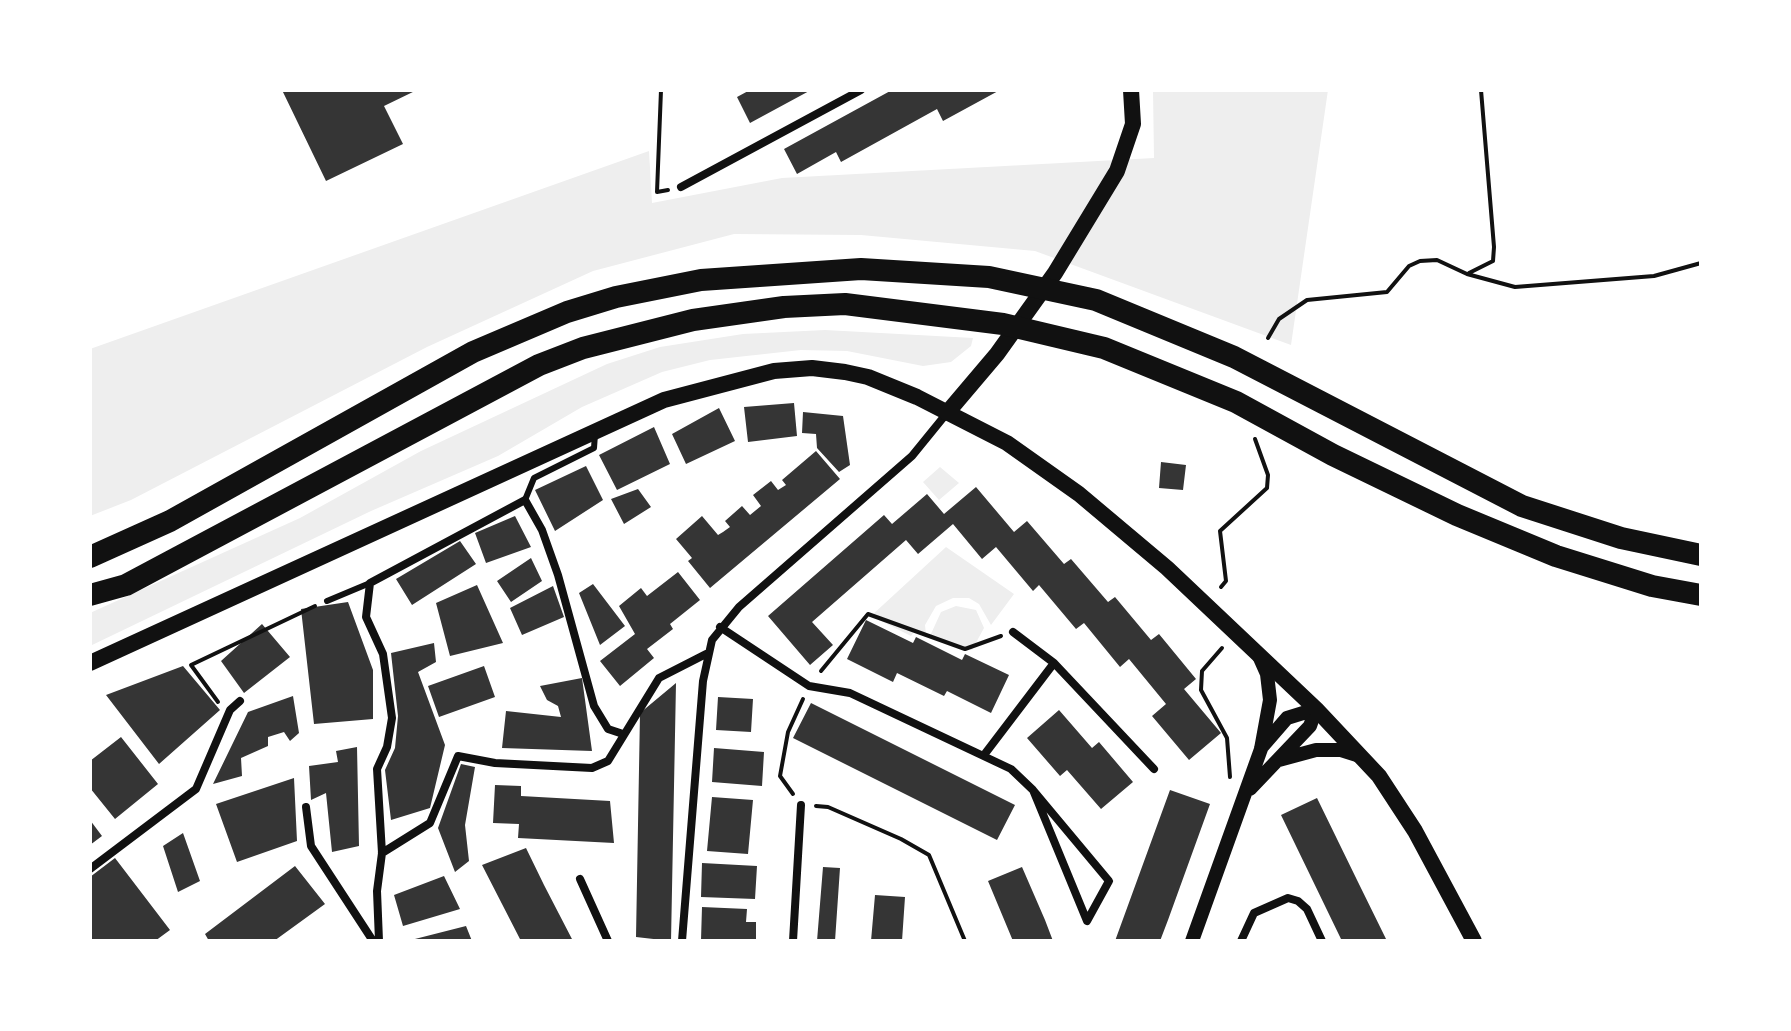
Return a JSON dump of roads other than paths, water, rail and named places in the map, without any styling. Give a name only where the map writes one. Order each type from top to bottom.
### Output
[{"type":"highway","points":[[90,557],[170,521],[473,352],[567,312],[616,297],[701,280],[861,269],[989,277],[1096,300],[1234,357],[1522,506],[1621,538],[1701,555]]},
{"type":"highway","points":[[90,595],[126,585],[539,365],[583,348],[693,320],[784,307],[845,304],[1003,324],[1104,348],[1236,402],[1333,455],[1457,515],[1556,556],[1652,586],[1701,595]]},
{"type":"main road","points":[[947,413],[997,354],[1084,228],[1117,171],[1133,124],[1131,90]]},
{"type":"main road","points":[[90,663],[664,400],[793,369],[831,370],[868,377],[1007,443],[1079,494],[1167,568],[1364,758],[1404,812],[1474,941]]},
{"type":"street","points":[[681,187],[861,90]]},
{"type":"street","points":[[682,941],[706,654],[720,627],[912,456],[947,413]]},
{"type":"street","points":[[376,941],[377,891],[382,853],[377,769],[387,747],[392,718],[383,654],[366,617],[370,583],[525,500],[542,530],[558,575],[594,706],[608,729],[623,734]]},
{"type":"street","points":[[720,627],[809,686],[850,693],[1011,769],[1033,790],[1109,881],[1087,921],[1033,790]]},
{"type":"street","points":[[1013,632],[1054,663],[1154,769]]},
{"type":"street","points":[[382,853],[430,823],[458,756],[495,763],[592,768],[608,761],[659,678],[706,654]]},
{"type":"street","points":[[1192,941],[1261,749],[1270,700],[1267,674],[1258,655]]},
{"type":"street","points":[[984,755],[1054,663]]},
{"type":"street","points":[[90,869],[196,789],[230,710],[240,701]]},
{"type":"street","points":[[1261,749],[1287,718],[1316,709]]},
{"type":"street","points":[[1241,801],[1271,763],[1310,726],[1316,709]]},
{"type":"street","points":[[1271,763],[1316,750],[1341,750],[1364,758]]},
{"type":"street","points":[[793,941],[801,805]]},
{"type":"street","points":[[306,807],[311,846],[376,941]]},
{"type":"street","points":[[580,879],[608,941]]},
{"type":"street","points":[[1241,941],[1254,913],[1288,898],[1298,901],[1307,909],[1322,941]]},
{"type":"lane","points":[[525,500],[534,478],[594,448],[595,429]]},
{"type":"lane","points":[[327,601],[370,583]]}]
